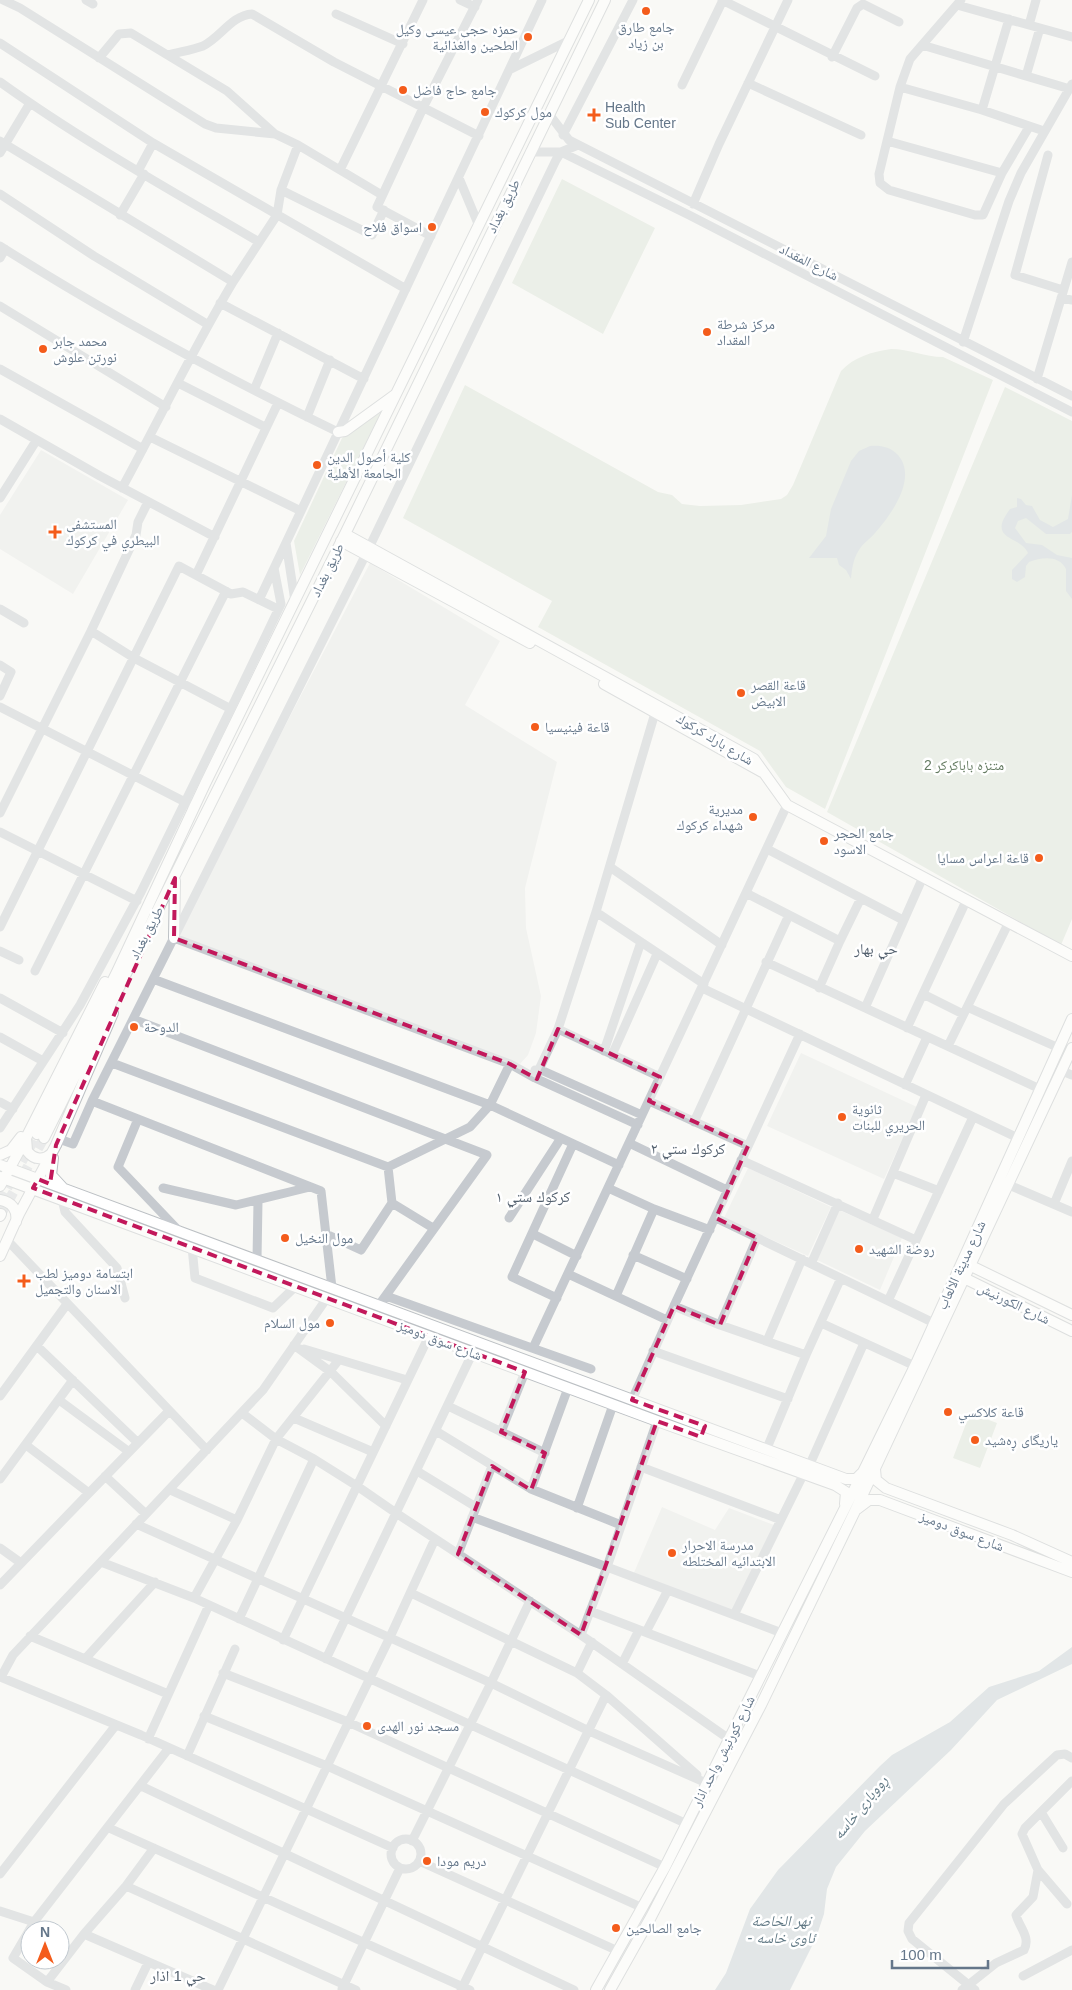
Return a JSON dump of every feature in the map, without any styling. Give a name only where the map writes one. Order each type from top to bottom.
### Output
[{"type":"main road","points":[[584,0],[584,11]]},
{"type":"main road","name":"طريق بغداد","points":[[38,1133],[154,907],[190,805],[295,600],[589,0]]},
{"type":"main road","name":"طريق بغداد","points":[[154,907],[175,878],[605,0]]},
{"type":"main road","points":[[428,330],[440,336]]},
{"type":"main road","points":[[338,432],[345,431],[396,394]]},
{"type":"main road","name":"شارع بارك كركوك","points":[[343,537],[754,759],[787,805],[1072,956]]},
{"type":"main road","points":[[368,550],[765,774]]},
{"type":"main road","points":[[174,938],[175,878]]},
{"type":"main road","points":[[0,1156],[14,1146],[38,1114],[122,948],[154,907]]},
{"type":"main road","points":[[70,1192],[56,1182],[51,1175],[51,1164],[58,1142],[154,907]]},
{"type":"main road","name":"شارع مدينة الالعاب","points":[[967,1264],[1018,1138],[1072,1019]]},
{"type":"main road","name":"شارع مدينة الالعاب","points":[[844,1508],[915,1366],[934,1323],[1009,1184],[1072,1048]]},
{"type":"main road","points":[[0,1165],[5,1176],[38,1133],[38,1114]]},
{"type":"main road","points":[[38,1133],[26,1143],[27,1151],[31,1156],[37,1158],[46,1157],[58,1142]]},
{"type":"main road","points":[[0,1256],[17,1218],[58,1142]]},
{"type":"main road","name":"شارع سوق دوميز","points":[[5,1176],[24,1174],[35,1185],[51,1195],[657,1422],[804,1473],[836,1480],[853,1480],[859,1477],[864,1470]]},
{"type":"main road","name":"شارع سوق دوميز","points":[[5,1176],[18,1183],[70,1192],[257,1259],[632,1400],[810,1464],[836,1480]]},
{"type":"main road","points":[[17,1218],[35,1200],[51,1195]]},
{"type":"main road","points":[[0,1200],[7,1201],[14,1209],[17,1218]]},
{"type":"main road","name":"شارع الكورنيش","points":[[967,1264],[1072,1315]]},
{"type":"main road","name":"شارع مدينة الالعاب","points":[[855,1511],[960,1277]]},
{"type":"main road","name":"شارع الكورنيش","points":[[960,1277],[1072,1331]]},
{"type":"main road","points":[[346,1305],[350,1294]]},
{"type":"main road","points":[[701,1437],[705,1426]]},
{"type":"main road","name":"شارع سوق دوميز","points":[[876,1466],[875,1479],[883,1487],[1020,1539],[1072,1562]]},
{"type":"main road","points":[[836,1480],[846,1493],[844,1508]]},
{"type":"main road","name":"شارع سوق دوميز","points":[[855,1511],[867,1501],[880,1500],[1072,1572]]},
{"type":"main road","name":"شارع كورنيش واحد اذار","points":[[596,1990],[644,1908],[687,1824],[705,1782],[750,1699],[844,1508]]},
{"type":"main road","name":"شارع كورنيش واحد اذار","points":[[610,1990],[651,1918],[761,1705],[855,1511]]},
{"type":"main road","points":[[750,1699],[761,1705]]},
{"type":"street","points":[[3,0],[22,4],[99,58],[204,124],[216,128],[275,134]]},
{"type":"street","points":[[431,236],[377,207],[423,108],[476,3],[460,0]]},
{"type":"street","points":[[259,600],[542,0]]},
{"type":"street","points":[[563,135],[633,0]]},
{"type":"street","points":[[693,204],[719,144],[788,0]]},
{"type":"street","points":[[1029,25],[1036,0]]},
{"type":"street","points":[[340,170],[421,1]]},
{"type":"street","points":[[682,85],[728,1],[832,57],[875,76]]},
{"type":"street","points":[[1030,127],[1002,173],[985,213],[974,215],[884,187],[880,183],[879,174],[900,87],[910,59],[959,2],[1072,37]]},
{"type":"street","points":[[832,57],[857,8],[862,4],[899,22]]},
{"type":"street","points":[[168,55],[204,46],[230,24],[246,14],[252,14],[380,86],[479,136]]},
{"type":"street","points":[[336,14],[402,44]]},
{"type":"street","points":[[982,110],[1009,19]]},
{"type":"street","points":[[1026,76],[1040,28]]},
{"type":"street","points":[[99,58],[119,34],[131,33],[228,91],[275,134],[298,145],[382,195]]},
{"type":"street","points":[[511,69],[570,40]]},
{"type":"street","points":[[0,43],[153,143],[406,289]]},
{"type":"street","points":[[922,45],[1026,76],[1071,86],[1021,173],[1009,201],[963,342]]},
{"type":"street","points":[[0,82],[30,103],[141,172],[259,242]]},
{"type":"street","points":[[748,83],[861,135]]},
{"type":"street","points":[[900,87],[982,110],[1044,131]]},
{"type":"street","points":[[30,103],[2,146],[233,282]]},
{"type":"street","name":"شارع المقداد","points":[[549,114],[563,135],[578,145],[1072,396]]},
{"type":"street","points":[[887,141],[1002,173]]},
{"type":"street","points":[[120,215],[153,143]]},
{"type":"street","points":[[122,488],[178,384],[207,324],[277,215],[281,190],[298,145]]},
{"type":"street","points":[[58,1142],[73,1144],[92,1101],[368,550],[561,152],[578,145]]},
{"type":"street","name":"شارع المقداد","points":[[530,152],[561,152],[926,336],[1072,412]]},
{"type":"street","points":[[1048,155],[1015,275],[1072,300]]},
{"type":"street","points":[[459,178],[479,226]]},
{"type":"street","points":[[281,190],[372,235],[384,210]]},
{"type":"street","points":[[0,194],[94,256],[207,324]]},
{"type":"street","points":[[0,258],[3,248],[80,297],[278,403],[338,432]]},
{"type":"street","points":[[1037,379],[1072,262]]},
{"type":"street","points":[[220,303],[364,379]]},
{"type":"street","points":[[0,306],[166,407]]},
{"type":"street","points":[[926,336],[929,325]]},
{"type":"street","points":[[254,390],[278,333]]},
{"type":"street","points":[[307,417],[330,360]]},
{"type":"street","points":[[0,369],[143,449]]},
{"type":"street","points":[[178,384],[265,426]]},
{"type":"street","points":[[196,575],[265,426],[278,403]]},
{"type":"street","points":[[0,419],[36,441],[215,537]]},
{"type":"street","points":[[150,436],[301,511]]},
{"type":"street","points":[[0,498],[4,484],[36,441]]},
{"type":"street","points":[[0,813],[92,631],[136,536],[138,522],[148,502]]},
{"type":"street","points":[[286,543],[295,600]]},
{"type":"street","points":[[0,927],[179,566],[232,594],[242,592],[278,609]]},
{"type":"street","points":[[0,1128],[80,1005],[136,900],[190,805],[231,709],[281,604],[274,568]]},
{"type":"street","points":[[35,971],[226,591]]},
{"type":"street","points":[[0,609],[24,623]]},
{"type":"street","points":[[92,631],[134,658],[231,709]]},
{"type":"street","points":[[0,665],[12,672],[0,696]]},
{"type":"street","points":[[0,707],[190,805]]},
{"type":"street","points":[[535,1078],[541,1070],[558,1029],[610,867],[655,713]]},
{"type":"street","points":[[533,1348],[787,805]]},
{"type":"street","points":[[0,832],[136,900]]},
{"type":"street","points":[[767,849],[903,920]]},
{"type":"street","points":[[610,867],[722,944]]},
{"type":"street","points":[[864,1008],[923,877]]},
{"type":"street","points":[[746,893],[840,941]]},
{"type":"street","points":[[819,988],[861,898]]},
{"type":"street","points":[[907,1028],[967,899]]},
{"type":"street","points":[[596,912],[703,986],[1018,1138]]},
{"type":"street","points":[[694,1122],[789,915]]},
{"type":"street","points":[[948,1046],[1009,922]]},
{"type":"street","points":[[174,938],[510,1064],[535,1078],[638,1125]]},
{"type":"street","points":[[608,1053],[641,942]]},
{"type":"street","points":[[0,951],[19,960]]},
{"type":"street","points":[[608,1053],[658,954]]},
{"type":"street","points":[[766,962],[1040,1088]]},
{"type":"street","points":[[153,979],[490,1106],[619,1165]]},
{"type":"street","points":[[923,994],[1059,1048]]},
{"type":"street","points":[[0,998],[63,1033]]},
{"type":"street","points":[[80,1005],[95,1000]]},
{"type":"street","points":[[133,1019],[487,1155],[379,1305]]},
{"type":"street","points":[[558,1029],[660,1077]]},
{"type":"street","points":[[632,1400],[667,1320],[800,1034]]},
{"type":"street","points":[[0,1037],[43,1061]]},
{"type":"street","points":[[905,1085],[927,1037]]},
{"type":"street","points":[[112,1063],[388,1167],[470,1128],[490,1106],[510,1064]]},
{"type":"street","points":[[525,1071],[541,1070],[642,1115]]},
{"type":"street","points":[[1062,1071],[1072,1076]]},
{"type":"street","points":[[873,1219],[926,1095]]},
{"type":"street","points":[[649,1100],[748,1146]]},
{"type":"street","points":[[92,1101],[321,1191],[332,1288]]},
{"type":"street","points":[[0,1102],[13,1109]]},
{"type":"street","points":[[888,1301],[973,1117]]},
{"type":"street","points":[[138,1120],[118,1167],[181,1232]]},
{"type":"street","points":[[509,1218],[561,1138]]},
{"type":"street","points":[[630,1143],[727,1190]]},
{"type":"street","points":[[557,1298],[512,1277],[573,1144]]},
{"type":"street","points":[[741,1160],[916,1240]]},
{"type":"street","points":[[1054,1204],[1072,1162]]},
{"type":"street","points":[[326,1234],[361,1250],[392,1203],[388,1167]]},
{"type":"street","points":[[893,1173],[939,1191]]},
{"type":"street","points":[[1009,1184],[1072,1212]]},
{"type":"street","points":[[163,1188],[230,1204],[258,1201],[310,1187]]},
{"type":"street","points":[[608,1188],[654,1209],[710,1230]]},
{"type":"street","points":[[62,1199],[65,1212],[117,1268],[125,1298]]},
{"type":"street","points":[[257,1259],[258,1201]]},
{"type":"street","points":[[392,1203],[433,1228]]},
{"type":"street","points":[[811,1264],[838,1203]]},
{"type":"street","points":[[616,1296],[654,1209]]},
{"type":"street","points":[[716,1218],[934,1323]]},
{"type":"street","points":[[533,1234],[577,1256]]},
{"type":"street","points":[[720,1325],[757,1238]]},
{"type":"street","points":[[8,1241],[208,1450]]},
{"type":"street","points":[[192,1247],[195,1278],[273,1308],[296,1286]]},
{"type":"street","points":[[633,1255],[687,1279]]},
{"type":"street","points":[[767,1341],[802,1259]]},
{"type":"street","points":[[568,1274],[667,1320]]},
{"type":"street","points":[[767,1448],[841,1278]]},
{"type":"street","points":[[386,1296],[591,1369]]},
{"type":"street","points":[[327,1298],[263,1390],[30,1636],[13,1655],[0,1677],[170,1748],[393,1848]]},
{"type":"street","points":[[0,1396],[67,1304]]},
{"type":"street","points":[[674,1306],[720,1325],[806,1355]]},
{"type":"street","points":[[821,1323],[915,1366]]},
{"type":"street","points":[[283,1640],[429,1336]]},
{"type":"street","points":[[810,1464],[864,1343]]},
{"type":"street","points":[[294,1345],[338,1361],[407,1380]]},
{"type":"street","points":[[294,1345],[330,1372],[386,1426]]},
{"type":"street","points":[[37,1346],[137,1442]]},
{"type":"street","points":[[653,1351],[788,1399]]},
{"type":"street","points":[[326,1659],[473,1352]]},
{"type":"street","points":[[194,1598],[216,1561],[276,1439],[338,1361]]},
{"type":"street","points":[[501,1432],[525,1372]]},
{"type":"street","points":[[0,1479],[73,1380]]},
{"type":"street","points":[[531,1489],[568,1388]]},
{"type":"street","points":[[59,1400],[128,1452]]},
{"type":"street","points":[[577,1508],[614,1405]]},
{"type":"street","points":[[448,1406],[545,1453]]},
{"type":"street","points":[[0,1585],[169,1411]]},
{"type":"street","points":[[242,1413],[276,1439],[314,1459],[357,1486],[592,1642],[729,1738]]},
{"type":"street","points":[[294,1418],[373,1452]]},
{"type":"street","points":[[581,1635],[607,1567],[657,1422]]},
{"type":"street","points":[[436,1431],[531,1489],[621,1525]]},
{"type":"street","points":[[26,1445],[89,1493]]},
{"type":"street","points":[[239,1619],[314,1459]]},
{"type":"street","points":[[0,1462],[8,1468]]},
{"type":"street","points":[[458,1554],[492,1466]]},
{"type":"street","points":[[641,1468],[781,1520]]},
{"type":"street","points":[[416,1471],[476,1507]]},
{"type":"street","points":[[734,1615],[804,1473]]},
{"type":"street","points":[[105,1476],[146,1514]]},
{"type":"street","points":[[170,1490],[237,1520]]},
{"type":"street","points":[[472,1517],[782,1633]]},
{"type":"street","points":[[136,1524],[216,1561],[302,1597],[491,1683],[589,1731],[705,1782]]},
{"type":"street","points":[[218,1990],[390,1637],[435,1539]]},
{"type":"street","points":[[0,1548],[21,1563]]},
{"type":"street","points":[[100,1562],[194,1598],[687,1824]]},
{"type":"street","points":[[85,1659],[155,1582]]},
{"type":"street","points":[[622,1664],[668,1590]]},
{"type":"street","points":[[411,1593],[577,1672],[705,1782]]},
{"type":"street","points":[[412,1841],[530,1601]]},
{"type":"street","points":[[148,1739],[209,1605]]},
{"type":"street","points":[[590,1611],[760,1676]]},
{"type":"street","points":[[30,1636],[168,1694]]},
{"type":"street","points":[[577,1672],[592,1642]]},
{"type":"street","points":[[187,1756],[235,1649]]},
{"type":"street","points":[[223,1673],[348,1722],[665,1867]]},
{"type":"street","points":[[109,1828],[365,1942],[465,1989],[482,1947],[606,1695]]},
{"type":"street","points":[[204,1716],[326,1766],[644,1908]]},
{"type":"street","points":[[0,1874],[116,1725]]},
{"type":"street","points":[[36,1920],[170,1748]]},
{"type":"street","points":[[1038,1870],[1033,1897],[1016,1915],[1025,1932],[1026,1943],[1024,1950],[996,1964],[968,1988],[912,1940],[908,1932],[909,1923],[1004,1804],[1057,1755],[1065,1754],[1072,1758]]},
{"type":"street","points":[[1067,1904],[1038,1870],[1022,1834],[1025,1828],[1072,1781]]},
{"type":"street","points":[[141,1786],[574,1990]]},
{"type":"street","points":[[1042,1812],[1063,1848]]},
{"type":"street","points":[[412,1841],[419,1847],[419,1861],[413,1868],[400,1868],[392,1857],[393,1848],[399,1842],[412,1841]]},
{"type":"street","points":[[48,1985],[84,1934],[126,1886],[154,1848]]},
{"type":"street","points":[[419,1861],[618,1950]]},
{"type":"street","points":[[343,1987],[400,1868]]},
{"type":"street","points":[[126,1886],[343,1987],[356,1990]]},
{"type":"street","points":[[0,1911],[28,1920]]},
{"type":"street","points":[[84,1934],[213,1990]]},
{"type":"street","points":[[20,1946],[13,1958],[20,1963]]},
{"type":"street","points":[[1023,1976],[1072,1950]]},
{"type":"street","points":[[135,1990],[148,1963]]},
{"type":"street","points":[[29,1970],[48,1985],[66,1990]]},
{"type":"highlighted area","points":[[175,878],[174,938],[510,1064],[537,1079],[558,1029],[660,1077],[649,1101],[748,1146],[716,1218],[757,1238],[720,1325],[674,1306],[632,1400],[705,1426],[701,1437],[657,1421],[581,1635],[458,1554],[492,1466],[531,1490],[545,1453],[501,1432],[525,1372],[33,1188],[38,1179],[50,1184],[56,1145]]},
{"type":"shaded area","name":"المستشفى البيطري في كركوك","points":[[41,450],[128,500],[73,594],[0,549],[0,515]]},
{"type":"shaded area","points":[[370,563],[500,641],[465,705],[557,762],[525,888],[526,928],[541,996],[536,1033],[528,1055],[520,1064],[175,937]]},
{"type":"shaded area","name":"ثانوية الحريري للبنات","points":[[801,1053],[917,1107],[884,1179],[767,1126]]},
{"type":"shaded area","points":[[748,1168],[831,1207],[808,1256],[724,1218]]},
{"type":"shaded area","name":"روضة الشهيد","points":[[839,1210],[902,1238],[880,1290],[815,1259]]},
{"type":"shaded area","points":[[662,1507],[715,1530],[729,1508],[774,1525],[733,1612],[633,1575]]},
{"type":"green space","points":[[562,179],[655,228],[603,334],[512,283]]},
{"type":"green space","points":[[891,349],[943,357],[993,380],[825,809],[786,787],[760,751],[538,627],[552,601],[403,518],[465,385],[658,492],[672,495],[682,504],[700,506],[741,505],[781,499],[787,495],[793,485],[841,371],[851,362],[863,356]]},
{"type":"green space","name":"متنزه باباكركر 2","points":[[1005,387],[1072,421],[1072,919],[1061,945],[827,812]]},
{"type":"green space","points":[[381,412],[300,575],[294,541],[342,438]]},
{"type":"green space","name":"یاریگای ڕەشید","points":[[970,1413],[997,1423],[980,1468],[953,1458]]},
{"type":"water","points":[[870,446],[885,447],[898,455],[903,464],[905,474],[904,485],[895,506],[857,553],[851,579],[846,570],[839,565],[837,558],[809,558],[826,536],[831,509],[851,461],[859,451]]},
{"type":"water","points":[[1072,495],[1072,532],[1070,534],[1046,534],[1026,518],[1018,521],[1015,528],[1026,543],[1042,545],[1057,555],[1072,558],[1072,599],[1066,591],[1066,569],[1063,564],[1055,559],[1045,558],[1029,562],[1026,566],[1025,577],[1017,582],[1012,579],[1012,570],[1028,553],[1024,547],[1003,532],[1002,527],[1010,509],[1017,507],[1017,498],[1021,499],[1026,505],[1032,506],[1040,520],[1053,527],[1068,519]]},
{"type":"water","name":"نهر الخاصة - ئاوی خاسە","points":[[1072,1647],[1072,1664],[997,1700],[951,1750],[865,1831],[836,1867],[827,1889],[824,1914],[816,1938],[790,1990],[715,1990],[726,1973],[750,1909],[778,1870],[880,1766],[892,1755],[950,1722],[989,1687],[1039,1671]]},
{"type":"tunnel","points":[[0,1201],[37,1134]]},
{"type":"tunnel","points":[[1,1214],[44,1138]]},
{"type":"place","name":"جامع طارق بن زياد","points":[[646,11]]},
{"type":"place","name":"حمزه حجي عيسى وكيل الطحين والغذائية","points":[[528,37]]},
{"type":"place","name":"جامع حاج فاضل","points":[[403,90]]},
{"type":"place","name":"مول كركوك","points":[[485,112]]},
{"type":"place","name":"Health Sub Center","points":[[594,115]]},
{"type":"place","name":"اسواق فلاح","points":[[432,227]]},
{"type":"place","name":"مركز شرطة المقداد","points":[[707,332]]},
{"type":"place","name":"محمد جابر نورتن علوش","points":[[43,349]]},
{"type":"place","name":"كلية أصول الدين الجامعة الأهلية","points":[[317,465]]},
{"type":"place","name":"المستشفى البيطري في كركوك","points":[[55,532]]},
{"type":"place","name":"قاعة القصر الابيض","points":[[741,693]]},
{"type":"place","name":"قاعة فينيسيا","points":[[535,727]]},
{"type":"place","name":"مديرية شهداء كركوك","points":[[753,817]]},
{"type":"place","name":"جامع الحجر الاسود","points":[[824,841]]},
{"type":"place","name":"قاعة اعراس مسايا","points":[[1039,858]]},
{"type":"place","name":"الدوحة","points":[[134,1027]]},
{"type":"place","name":"ثانوية الحريري للبنات","points":[[842,1117]]},
{"type":"place","name":"مول النخيل","points":[[285,1238]]},
{"type":"place","name":"روضة الشهيد","points":[[859,1249]]},
{"type":"place","name":"ابتسامة دوميز لطب الاسنان والتجميل","points":[[24,1281]]},
{"type":"place","name":"مول السلام","points":[[330,1323]]},
{"type":"place","name":"قاعة كلاكسي","points":[[948,1412]]},
{"type":"place","name":"یاریگای ڕەشید","points":[[975,1440]]},
{"type":"place","name":"مدرسة الاحرار الابتدائيه المختلطه","points":[[672,1553]]},
{"type":"place","name":"مسجد نور الهدى","points":[[367,1726]]},
{"type":"place","name":"دريم مودا","points":[[427,1861]]},
{"type":"place","name":"جامع الصالحين","points":[[616,1928]]},
{"type":"district","name":"حي بهار","points":[[876,948]]},
{"type":"district","name":"كركوك ستي ٢","points":[[688,1148]]},
{"type":"district","name":"كركوك ستي ١","points":[[533,1196]]},
{"type":"district","name":"حي 1 اذار","points":[[178,1975]]},
{"type":"water label","name":"ڕووباری خاسە","points":[[860,1807]]}]
